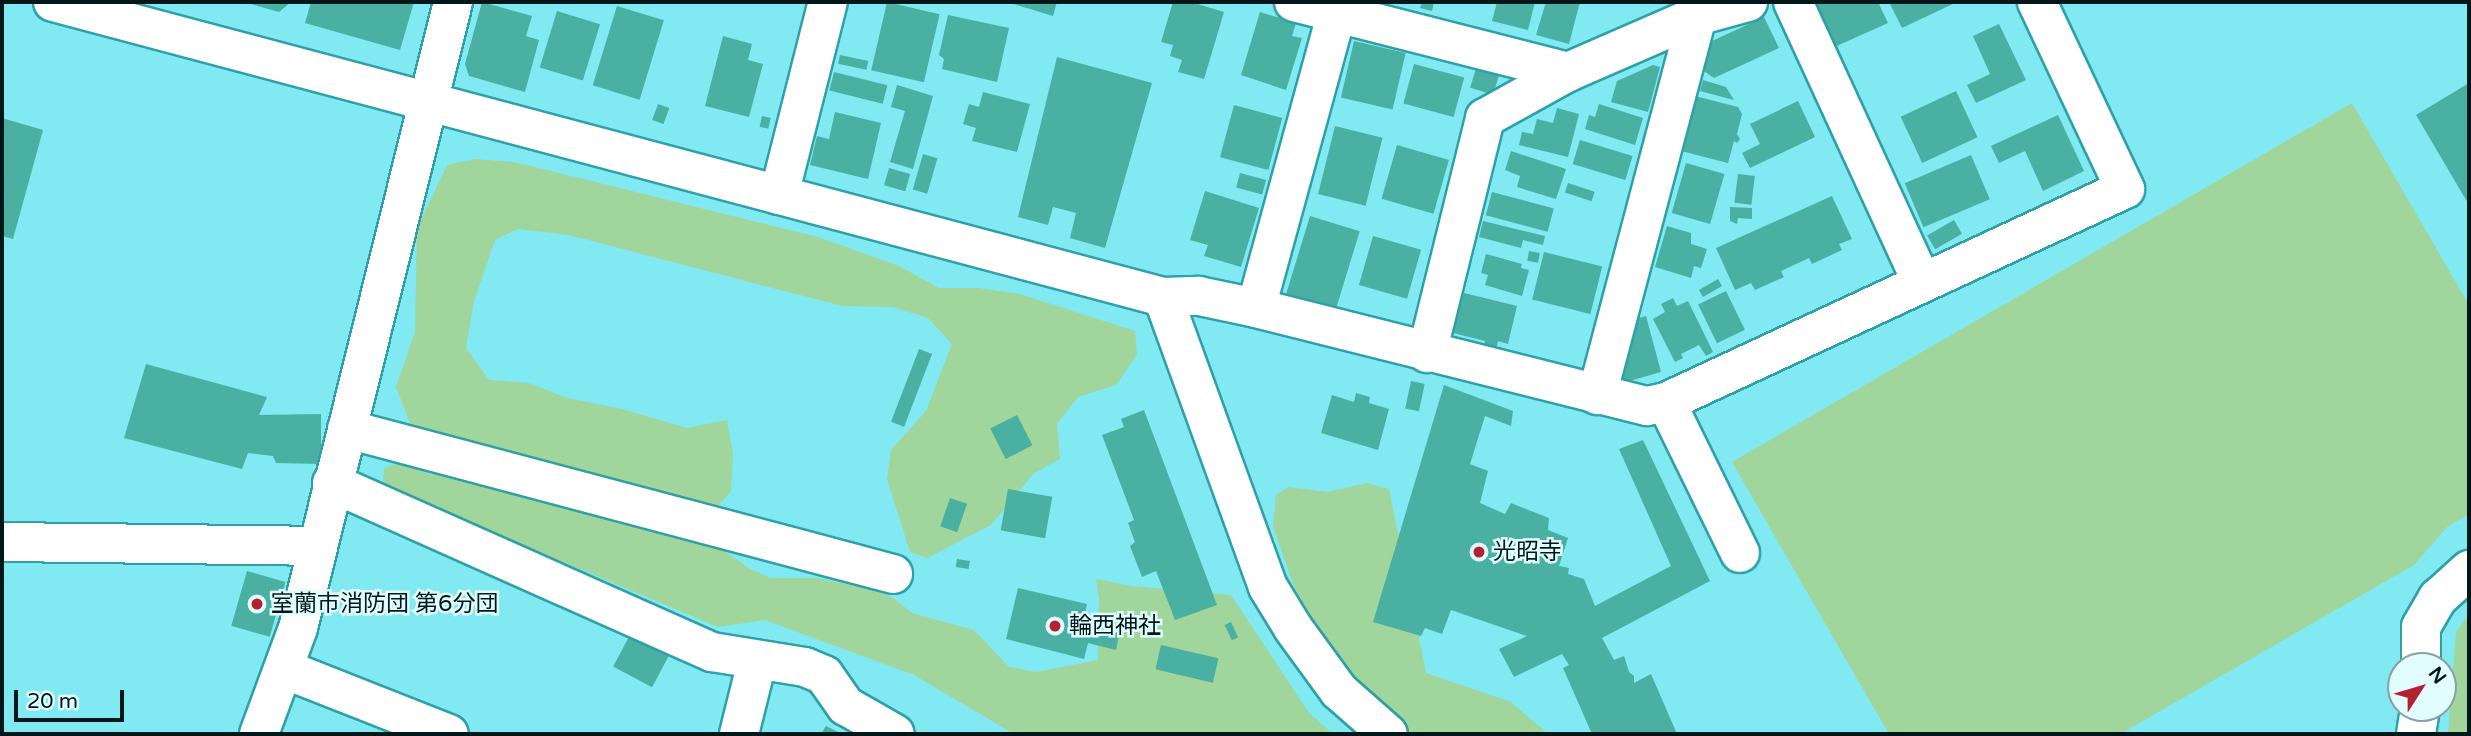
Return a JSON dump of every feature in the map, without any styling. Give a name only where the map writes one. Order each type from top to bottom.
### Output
[{"type":"street","points":[[53,2],[1163,297],[1199,296],[1256,308],[1647,406],[1666,402],[2125,189],[2037,2]]},
{"type":"street","points":[[259,734],[298,628],[453,2]]},
{"type":"street","points":[[779,195],[828,2]]},
{"type":"street","points":[[1294,2],[1568,72]]},
{"type":"street","points":[[1427,353],[1485,118],[1568,72],[1699,9],[1748,2]]},
{"type":"street","points":[[1793,2],[1922,282]]},
{"type":"street","points":[[1597,394],[1699,9]]},
{"type":"street","points":[[1256,308],[1337,12]]},
{"type":"street","points":[[1163,297],[1268,587],[1293,628],[1339,691],[1388,734]]},
{"type":"street","points":[[1666,402],[1740,553]]},
{"type":"street","points":[[347,429],[893,574]]},
{"type":"street","points":[[332,483],[712,652],[757,662],[805,667],[824,675],[846,706],[895,734]]},
{"type":"street","points":[[2,542],[317,546]]},
{"type":"street","points":[[2421,652],[2421,626],[2438,598],[2469,570]]},
{"type":"street","points":[[739,734],[757,662]]},
{"type":"street","points":[[284,669],[449,734]]},
{"type":"green space","points":[[2352,103],[2469,305],[2469,514],[2447,527],[2414,565],[2120,734],[1889,734],[1732,462]]},
{"type":"green space","points":[[475,159],[514,162],[818,237],[899,266],[939,288],[979,288],[1020,294],[1135,331],[1137,355],[1116,385],[1078,397],[1057,424],[1060,459],[1034,473],[991,525],[927,558],[910,552],[887,479],[891,450],[926,411],[952,344],[928,318],[893,307],[842,306],[569,235],[518,229],[495,240],[474,301],[466,348],[489,380],[529,383],[567,398],[622,409],[687,428],[727,420],[733,454],[731,491],[719,505],[723,550],[750,569],[771,578],[817,578],[892,597],[912,613],[974,630],[1009,667],[1036,672],[1098,660],[1099,599],[1096,579],[1131,586],[1231,595],[1309,713],[1333,734],[1014,734],[914,675],[765,620],[718,627],[413,499],[383,482],[384,468],[405,461],[433,476],[418,431],[410,423],[396,387],[415,332],[417,228],[447,165]]},
{"type":"green space","points":[[1367,483],[1389,489],[1426,673],[1511,702],[1548,734],[1409,734],[1324,642],[1293,584],[1273,527],[1276,495],[1289,487],[1327,492]]},
{"type":"green space","points":[[2469,615],[2469,734],[2448,734],[2449,722],[2457,722],[2456,632]]},
{"type":"building","points":[[243,2],[291,2],[279,12]]},
{"type":"building","points":[[311,2],[414,2],[400,50],[305,23]]},
{"type":"building","points":[[482,2],[532,16],[526,36],[539,40],[525,92],[469,76],[465,64]]},
{"type":"building","points":[[887,2],[940,14],[924,82],[871,70]]},
{"type":"building","points":[[1007,2],[1057,2],[1053,16]]},
{"type":"building","points":[[1173,2],[1191,2],[1224,12],[1204,79],[1178,72],[1182,60],[1170,56],[1173,45],[1161,42]]},
{"type":"building","points":[[1422,2],[1434,2],[1432,11],[1420,8]]},
{"type":"building","points":[[1497,2],[1535,2],[1528,30],[1492,21]]},
{"type":"building","points":[[1546,2],[1580,2],[1569,44],[1536,35]]},
{"type":"building","points":[[1818,2],[1878,2],[1888,23],[1830,49],[1809,6]]},
{"type":"building","points":[[1889,2],[1957,2],[1902,28]]},
{"type":"building","points":[[617,6],[664,20],[640,100],[593,85]]},
{"type":"building","points":[[557,11],[600,24],[583,81],[540,67]]},
{"type":"building","points":[[1260,12],[1296,23],[1292,36],[1302,38],[1286,90],[1241,75]]},
{"type":"building","points":[[948,15],[1009,28],[997,82],[942,69],[944,59],[939,55]]},
{"type":"building","points":[[1764,17],[1779,48],[1714,78],[1704,71],[1710,42]]},
{"type":"building","points":[[1999,24],[2026,80],[1976,103],[1967,85],[1990,74],[1973,36]]},
{"type":"building","points":[[723,36],[752,44],[748,60],[763,64],[749,117],[705,106]]},
{"type":"building","points":[[1354,41],[1406,53],[1393,109],[1341,98]]},
{"type":"building","points":[[840,55],[868,61],[866,70],[838,64]]},
{"type":"building","points":[[1057,57],[1152,83],[1105,248],[1070,238],[1076,213],[1053,207],[1048,225],[1018,217]]},
{"type":"building","points":[[1478,62],[1501,69],[1493,95],[1470,88]]},
{"type":"building","points":[[1414,64],[1464,77],[1454,117],[1403,104]]},
{"type":"building","points":[[1653,65],[1660,67],[1648,112],[1611,102],[1617,81]]},
{"type":"building","points":[[834,72],[887,85],[883,104],[829,90]]},
{"type":"building","points":[[1703,80],[1726,87],[1734,100],[1700,91]]},
{"type":"building","points":[[2469,83],[2469,205],[2416,115]]},
{"type":"building","points":[[897,85],[933,96],[913,169],[890,162],[905,111],[891,107]]},
{"type":"building","points":[[1956,91],[1978,137],[1922,163],[1901,117]]},
{"type":"building","points":[[983,92],[1030,104],[1017,152],[972,141],[976,128],[963,124],[969,104],[979,107]]},
{"type":"building","points":[[1695,96],[1738,107],[1742,114],[1737,134],[1740,139],[1737,143],[1734,141],[1728,163],[1681,151]]},
{"type":"building","points":[[1798,101],[1815,137],[1750,168],[1742,153],[1760,144],[1750,124]]},
{"type":"building","points":[[658,104],[669,108],[663,124],[652,120]]},
{"type":"building","points":[[1599,104],[1643,118],[1635,145],[1585,129],[1589,115],[1595,117]]},
{"type":"building","points":[[1234,105],[1282,118],[1268,170],[1220,157]]},
{"type":"building","points":[[1557,108],[1579,114],[1568,157],[1519,145],[1522,132],[1533,134],[1537,119],[1553,123]]},
{"type":"building","points":[[835,112],[881,123],[868,179],[810,165],[817,136],[829,139]]},
{"type":"building","points":[[2058,115],[2084,171],[2043,191],[2025,151],[1999,163],[1991,146]]},
{"type":"building","points":[[762,116],[771,118],[768,129],[760,127]]},
{"type":"building","points":[[2,118],[43,130],[13,239],[2,236]]},
{"type":"building","points":[[1335,126],[1383,138],[1366,206],[1318,194]]},
{"type":"building","points":[[1580,140],[1633,156],[1625,180],[1573,164]]},
{"type":"building","points":[[1397,145],[1449,160],[1433,214],[1382,199]]},
{"type":"building","points":[[1511,151],[1566,169],[1556,199],[1517,187],[1520,176],[1505,170]]},
{"type":"building","points":[[923,154],[937,158],[927,194],[913,190]]},
{"type":"building","points":[[1971,155],[1990,199],[1923,227],[1905,183]]},
{"type":"building","points":[[1686,163],[1724,174],[1710,224],[1672,213]]},
{"type":"building","points":[[889,168],[910,174],[905,191],[884,185]]},
{"type":"building","points":[[1240,173],[1266,180],[1262,194],[1236,187]]},
{"type":"building","points":[[1738,174],[1755,176],[1751,205],[1734,203]]},
{"type":"building","points":[[1568,183],[1595,192],[1592,201],[1565,193]]},
{"type":"building","points":[[1205,191],[1259,208],[1241,267],[1204,256],[1208,245],[1190,240]]},
{"type":"building","points":[[1492,192],[1554,209],[1548,232],[1486,215]]},
{"type":"building","points":[[1832,196],[1852,239],[1839,244],[1842,250],[1812,264],[1809,258],[1781,271],[1784,277],[1755,290],[1751,283],[1735,290],[1716,248]]},
{"type":"building","points":[[1730,207],[1752,208],[1752,219],[1738,218],[1737,224],[1730,221]]},
{"type":"building","points":[[1310,216],[1360,231],[1335,312],[1285,296]]},
{"type":"building","points":[[1954,220],[1962,234],[1935,249],[1927,236]]},
{"type":"building","points":[[1483,221],[1545,236],[1543,245],[1523,240],[1521,248],[1479,237]]},
{"type":"building","points":[[1667,226],[1691,233],[1691,244],[1707,249],[1701,268],[1694,266],[1691,278],[1655,267]]},
{"type":"building","points":[[1373,236],[1421,250],[1407,299],[1359,285]]},
{"type":"building","points":[[1529,251],[1540,253],[1538,263],[1527,261]]},
{"type":"building","points":[[1544,252],[1602,267],[1590,314],[1532,300]]},
{"type":"building","points":[[1486,254],[1522,264],[1521,268],[1529,270],[1522,296],[1485,285],[1488,275],[1481,273]]},
{"type":"building","points":[[1718,279],[1722,286],[1703,297],[1699,290]]},
{"type":"building","points":[[1726,291],[1745,330],[1717,343],[1698,305]]},
{"type":"building","points":[[1464,293],[1517,306],[1508,344],[1498,341],[1496,350],[1484,347],[1485,341],[1453,333]]},
{"type":"building","points":[[1673,298],[1677,306],[1688,301],[1713,352],[1706,356],[1699,345],[1681,354],[1683,358],[1675,362],[1653,319],[1665,312],[1661,304]]},
{"type":"building","points":[[1646,316],[1661,372],[1619,384],[1629,321]]},
{"type":"building","points":[[919,349],[932,354],[904,427],[891,422]]},
{"type":"building","points":[[146,364],[267,397],[259,415],[321,414],[321,464],[276,463],[273,456],[248,453],[242,469],[124,438]]},
{"type":"building","points":[[1411,381],[1425,384],[1419,411],[1405,408]]},
{"type":"building","name":"光昭寺","points":[[1444,385],[1513,411],[1511,426],[1485,416],[1470,464],[1488,471],[1480,503],[1505,514],[1511,503],[1549,518],[1548,530],[1568,538],[1559,566],[1569,568],[1568,574],[1584,579],[1595,606],[1671,566],[1619,449],[1643,440],[1710,581],[1602,638],[1614,660],[1624,656],[1629,672],[1634,676],[1634,683],[1651,674],[1677,734],[1592,734],[1563,668],[1569,665],[1562,654],[1514,677],[1499,649],[1527,636],[1451,610],[1442,634],[1425,628],[1421,636],[1373,622]]},
{"type":"building","points":[[1356,393],[1370,397],[1369,403],[1389,409],[1378,450],[1321,433],[1332,395],[1354,402]]},
{"type":"building","points":[[1144,410],[1217,605],[1175,620],[1156,571],[1142,577],[1130,546],[1135,542],[1128,523],[1134,520],[1102,435],[1124,427],[1121,419]]},
{"type":"building","points":[[1017,415],[1032,445],[1006,459],[990,429]]},
{"type":"building","points":[[1008,489],[1052,497],[1045,538],[1001,530]]},
{"type":"building","points":[[950,498],[967,504],[957,532],[940,526]]},
{"type":"building","points":[[957,559],[970,561],[969,569],[956,567]]},
{"type":"building","name":"室蘭市消防団 第6分団","points":[[247,571],[285,582],[270,637],[231,626]]},
{"type":"building","name":"輪西神社","points":[[1018,588],[1087,604],[1083,621],[1120,630],[1116,650],[1088,643],[1084,659],[1006,639]]},
{"type":"building","points":[[1231,622],[1238,637],[1232,640],[1225,625]]},
{"type":"building","points":[[631,633],[670,654],[652,687],[613,667]]},
{"type":"building","points":[[1161,645],[1218,658],[1213,683],[1155,669]]},
{"type":"building","points":[[826,726],[842,734],[821,734]]},
{"type":"place","name":"光昭寺","points":[[1479,552]]},
{"type":"place","name":"室蘭市消防団 第6分団","points":[[257,604]]},
{"type":"place","name":"輪西神社","points":[[1055,626]]}]
